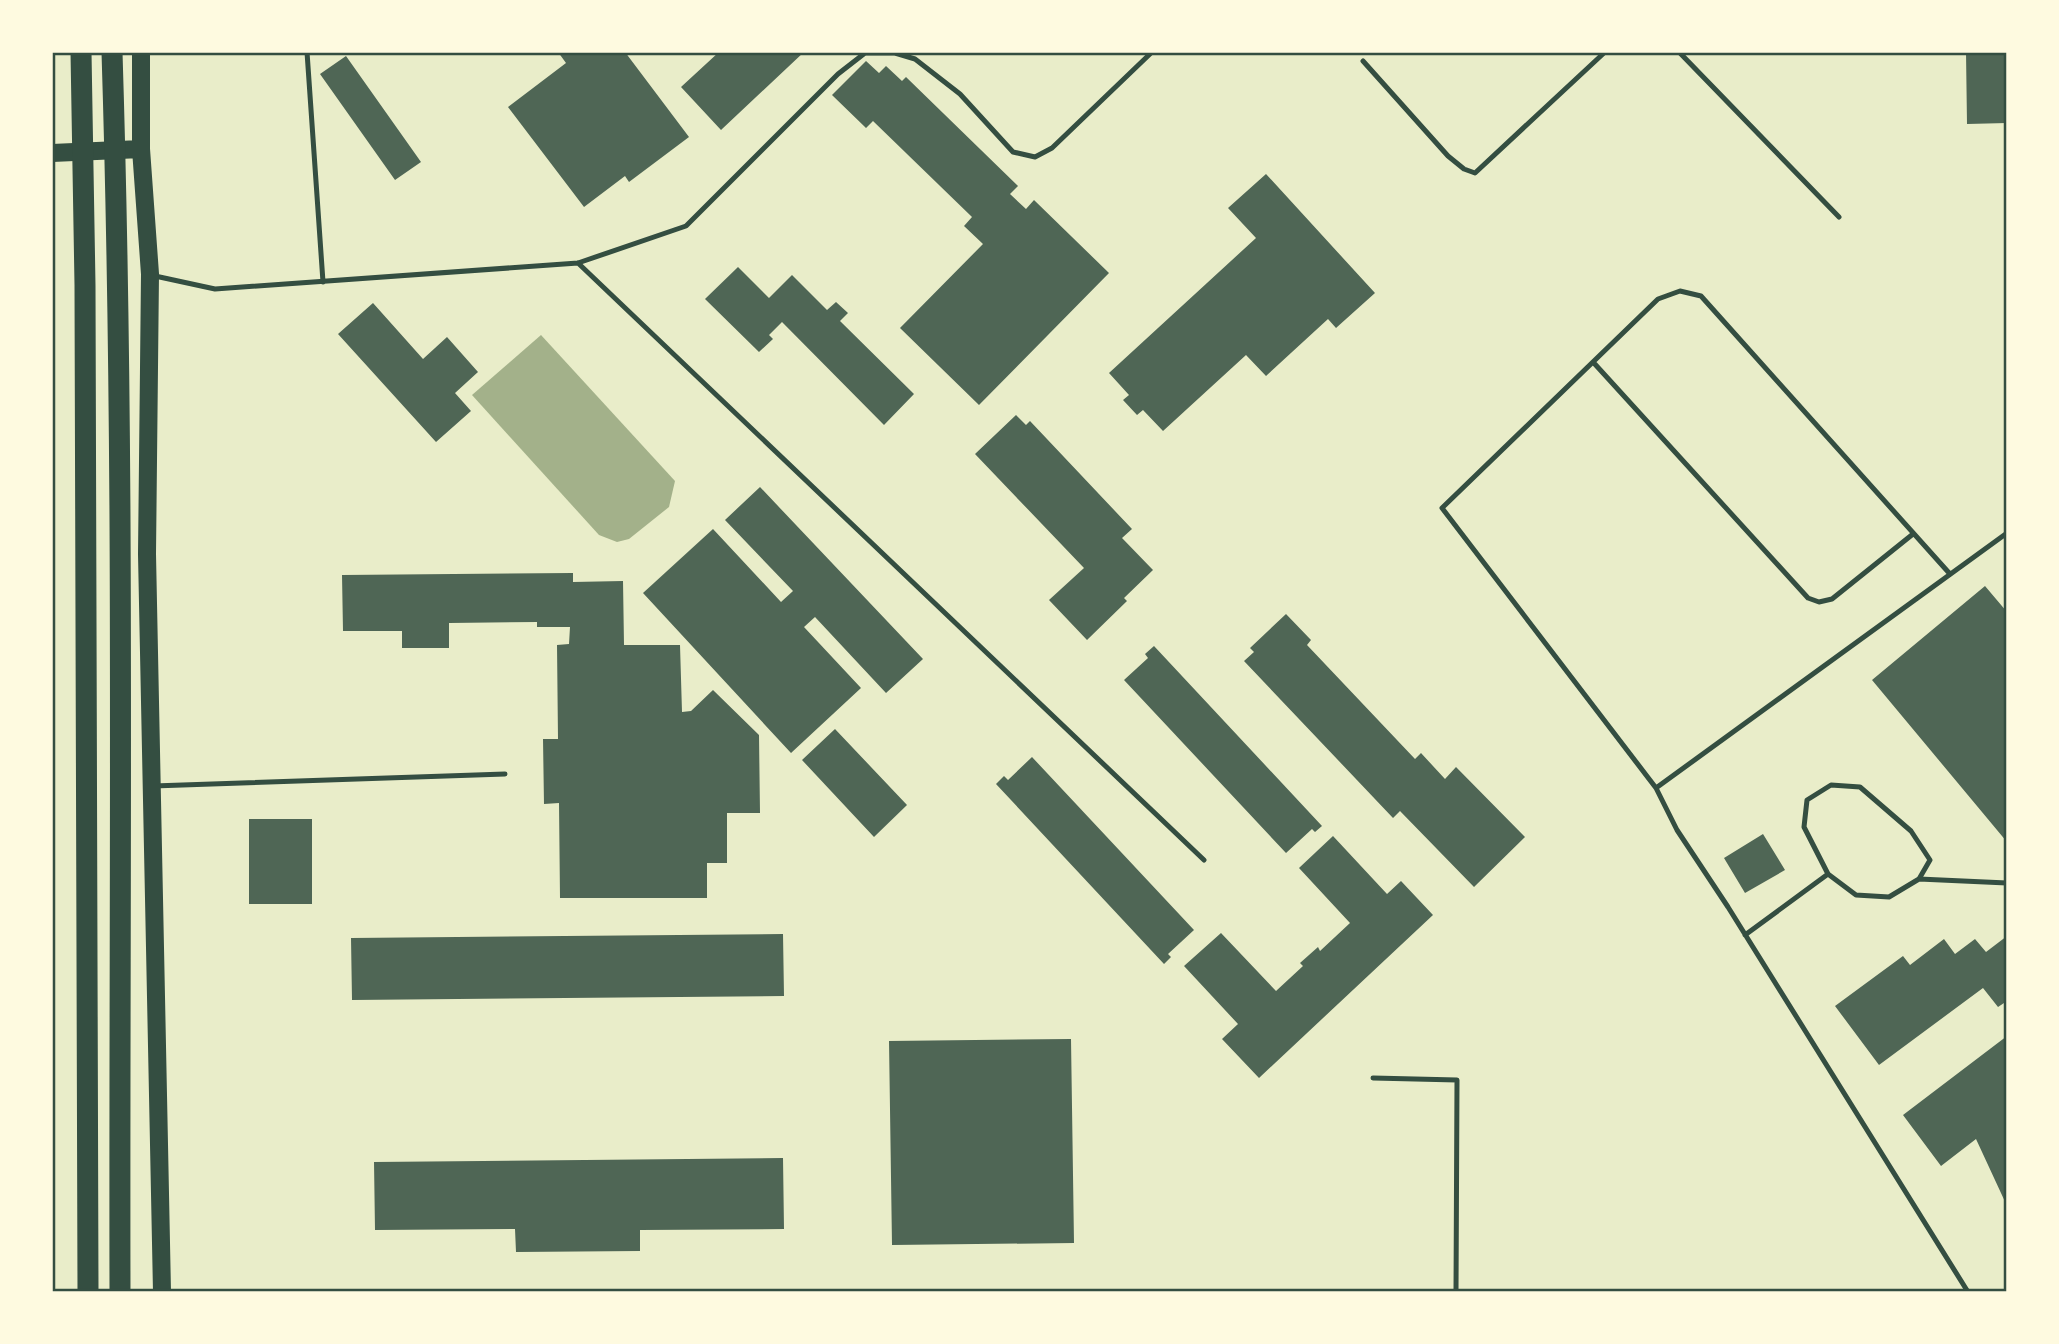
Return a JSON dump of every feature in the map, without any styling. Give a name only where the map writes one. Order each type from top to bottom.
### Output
[{"type":"highway","points":[[81,52],[85,285],[88,1292]]},
{"type":"highway","points":[[112,52],[119,431],[120,1292]]},
{"type":"main road","points":[[141,52],[141,149],[150,274],[147,554],[162,1292]]},
{"type":"main road","points":[[52,153],[141,149]]},
{"type":"lane","points":[[307,52],[323,282]]},
{"type":"lane","points":[[150,274],[215,289],[578,263],[686,226],[838,74],[865,53],[895,53],[915,59],[960,94],[1013,152],[1035,157],[1052,148],[1152,52]]},
{"type":"lane","points":[[1363,61],[1448,156],[1464,169],[1475,173],[1605,52]]},
{"type":"lane","points":[[1679,52],[1839,217]]},
{"type":"lane","points":[[578,263],[1204,860]]},
{"type":"lane","points":[[1950,575],[1701,296],[1680,291],[1658,299],[1442,508],[1656,788],[1677,830],[1968,1292]]},
{"type":"lane","points":[[1592,362],[1808,598],[1819,601],[1832,599],[1913,534]]},
{"type":"lane","points":[[1656,788],[2007,533]]},
{"type":"lane","points":[[150,786],[505,774]]},
{"type":"lane","points":[[1831,785],[1860,787],[1911,831],[1930,860],[1919,879],[1889,897],[1856,895],[1828,874],[1804,827],[1807,800],[1831,785]]},
{"type":"lane","points":[[1745,935],[1828,874]]},
{"type":"lane","points":[[1919,879],[2007,883]]},
{"type":"lane","points":[[1373,1078],[1457,1080],[1456,1292]]},
{"type":"shaded area","points":[[541,335],[675,481],[669,507],[629,539],[617,542],[599,535],[472,395]]},
{"type":"building","points":[[558,52],[625,52],[689,137],[629,182],[625,176],[584,207],[508,107],[566,63]]},
{"type":"building","points":[[719,52],[804,52],[721,130],[681,87]]},
{"type":"building","points":[[1966,52],[2007,52],[2007,123],[1967,124]]},
{"type":"building","points":[[346,56],[421,162],[395,180],[320,74]]},
{"type":"building","points":[[866,61],[879,73],[886,66],[902,81],[906,77],[1018,186],[1010,194],[1026,209],[1034,200],[1109,273],[979,405],[900,328],[983,244],[964,226],[972,217],[873,121],[866,128],[832,95]]},
{"type":"building","points":[[1266,174],[1375,293],[1336,328],[1328,319],[1266,376],[1246,355],[1163,431],[1143,410],[1137,415],[1123,400],[1129,395],[1109,373],[1256,238],[1228,208]]},
{"type":"building","points":[[738,267],[769,298],[792,275],[827,310],[836,302],[848,313],[840,321],[914,394],[884,425],[782,322],[769,335],[773,339],[759,352],[705,299]]},
{"type":"building","points":[[373,303],[423,359],[447,337],[478,372],[455,393],[471,411],[436,442],[338,334]]},
{"type":"building","points":[[1016,415],[1026,425],[1030,421],[1132,529],[1122,538],[1153,570],[1124,598],[1127,601],[1087,640],[1049,600],[1084,568],[975,454]]},
{"type":"building","points":[[760,487],[923,659],[886,693],[815,617],[804,627],[861,688],[791,753],[643,593],[713,529],[781,602],[793,591],[725,520]]},
{"type":"building","points":[[573,573],[573,582],[623,581],[624,645],[680,645],[682,712],[691,711],[713,690],[759,735],[760,813],[727,813],[727,863],[707,863],[707,898],[560,898],[559,803],[544,804],[543,739],[558,739],[557,645],[569,644],[570,627],[537,627],[537,622],[449,623],[449,648],[402,648],[402,631],[343,631],[342,575]]},
{"type":"building","points":[[1985,586],[2007,612],[2007,842],[1872,680]]},
{"type":"building","points":[[1286,614],[1311,640],[1307,645],[1415,759],[1421,753],[1445,779],[1456,767],[1525,837],[1474,887],[1400,811],[1393,818],[1244,661],[1254,652],[1250,648]]},
{"type":"building","points":[[1154,646],[1322,826],[1315,832],[1312,829],[1286,853],[1124,680],[1148,658],[1145,654]]},
{"type":"building","points":[[835,729],[907,805],[874,837],[802,760]]},
{"type":"building","points":[[1032,757],[1194,930],[1168,954],[1171,957],[1164,964],[996,784],[1004,776],[1008,780]]},
{"type":"building","points":[[249,819],[312,819],[312,904],[249,904]]},
{"type":"building","points":[[1763,834],[1785,870],[1745,893],[1724,858]]},
{"type":"building","points":[[1333,836],[1387,894],[1401,881],[1433,915],[1259,1078],[1222,1039],[1238,1024],[1184,966],[1221,933],[1276,991],[1303,966],[1300,963],[1318,947],[1320,951],[1350,923],[1299,868]]},
{"type":"building","points":[[783,934],[784,996],[352,1000],[351,938]]},
{"type":"building","points":[[2007,936],[2007,1001],[1998,1007],[1983,988],[1879,1065],[1835,1006],[1903,956],[1910,965],[1944,939],[1955,954],[1975,939],[1986,952]]},
{"type":"building","points":[[2007,1036],[2007,1206],[1976,1139],[1941,1166],[1903,1115]]},
{"type":"building","points":[[1071,1039],[1074,1243],[892,1245],[889,1041]]},
{"type":"building","points":[[783,1158],[784,1229],[640,1230],[640,1251],[516,1252],[515,1229],[375,1230],[374,1162]]}]
